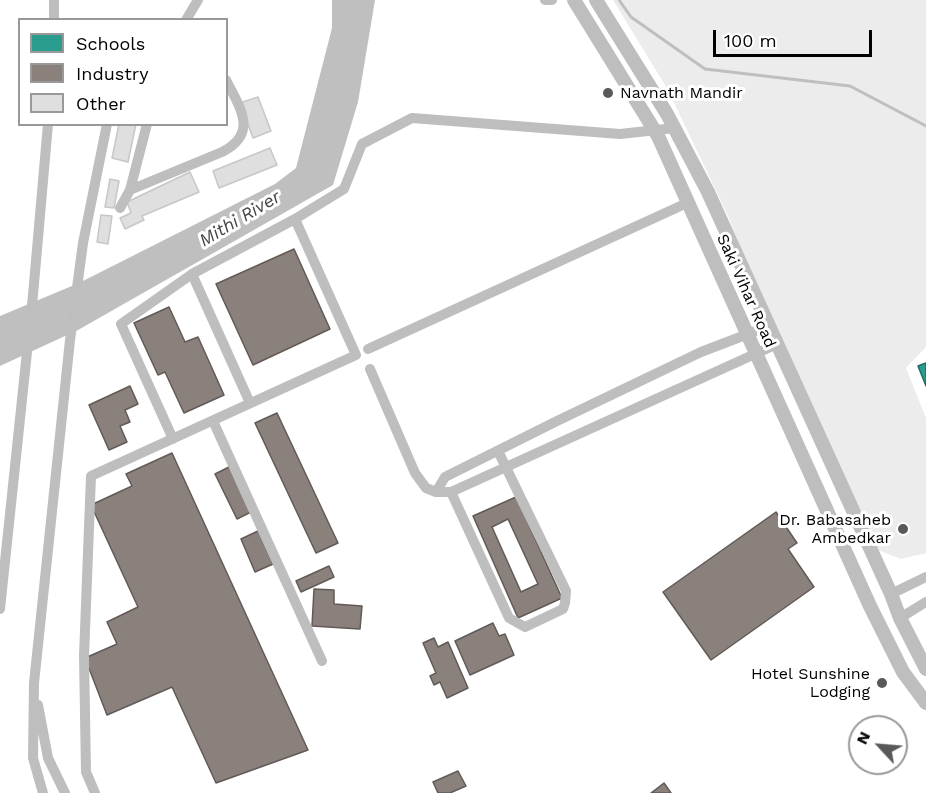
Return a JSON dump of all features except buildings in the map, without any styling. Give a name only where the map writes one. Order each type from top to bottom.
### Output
[{"type":"main road","name":"Saki Vihar Road","points":[[574,0],[654,130],[870,606],[903,672],[926,703]]},
{"type":"main road","name":"Saki Vihar Road","points":[[596,0],[675,128],[708,192],[900,618],[926,669]]},
{"type":"main road","points":[[819,492],[840,482]]},
{"type":"main road","points":[[870,606],[891,594]]},
{"type":"main road","points":[[882,628],[900,618]]},
{"type":"street","points":[[54,0],[54,18]]},
{"type":"street","points":[[545,0],[552,0]]},
{"type":"street","points":[[187,18],[195,4]]},
{"type":"street","points":[[130,190],[234,146],[244,129],[243,115],[228,84]]},
{"type":"street","points":[[173,439],[121,324],[192,274],[295,219],[344,189],[362,144],[412,118],[620,134],[675,128]]},
{"type":"street","points":[[0,609],[33,295],[48,126]]},
{"type":"street","points":[[43,793],[33,758],[34,683],[70,340],[83,243],[107,126]]},
{"type":"street","points":[[120,208],[130,190],[146,126]]},
{"type":"street","points":[[368,349],[687,202]]},
{"type":"street","points":[[95,793],[86,772],[84,656],[92,476],[356,355],[295,219]]},
{"type":"street","points":[[192,274],[250,404]]},
{"type":"street","points":[[436,492],[445,477],[557,421],[701,352],[769,326]]},
{"type":"street","points":[[370,369],[415,473],[426,488],[436,492],[451,492],[777,344]]},
{"type":"street","points":[[653,375],[662,395]]},
{"type":"street","points":[[213,421],[322,661]]},
{"type":"street","points":[[557,421],[567,438]]},
{"type":"street","points":[[451,492],[510,618],[525,627],[563,609],[566,591],[498,451]]},
{"type":"street","points":[[891,594],[926,577]]},
{"type":"street","points":[[900,618],[926,602]]},
{"type":"street","points":[[34,683],[48,758],[65,793]]},
{"type":"shaded area","points":[[613,0],[926,0],[926,347],[906,368],[926,418],[926,553],[901,559],[865,545],[846,509],[728,216],[668,90]]},
{"type":"water","name":"Mithi River","points":[[332,0],[375,0],[358,102],[333,185],[78,330],[0,366],[0,316],[79,283],[275,184],[296,168],[332,28]]},
{"type":"waterway","points":[[619,0],[631,17],[705,69],[850,86],[926,126]]},
{"type":"place","name":"Navnath Mandir","points":[[608,93]]},
{"type":"place","name":"Dr. Babasaheb Ambedkar","points":[[903,529]]},
{"type":"place","name":"Hotel Sunshine Lodging","points":[[882,683]]}]
